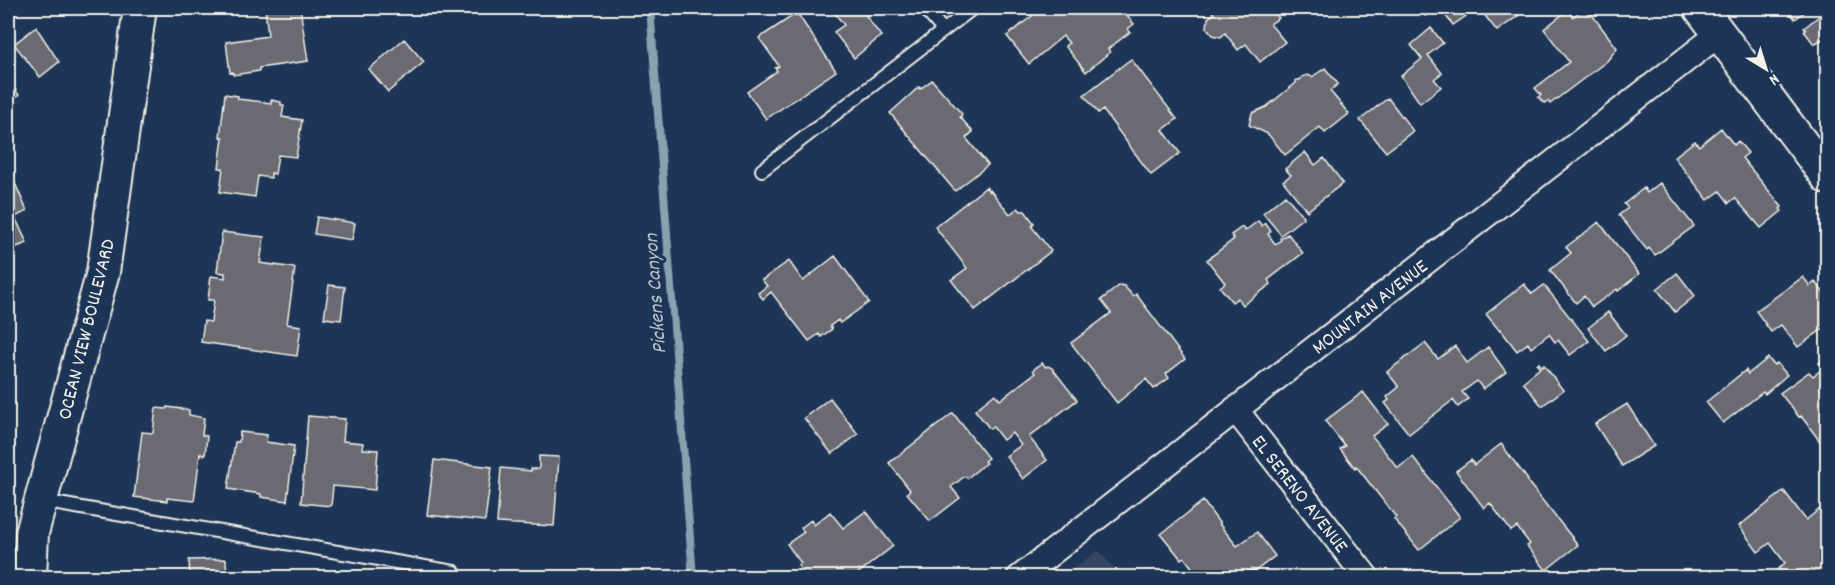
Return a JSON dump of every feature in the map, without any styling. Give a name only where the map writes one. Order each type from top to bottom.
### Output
[{"type":"street","name":"OCEAN VIEW BOULEVARD","points":[[30,578],[32,533],[103,272],[139,15],[137,8]]},
{"type":"street","points":[[1700,8],[1827,178]]},
{"type":"street","name":"MOUNTAIN AVENUE","points":[[1019,578],[1719,34]]},
{"type":"street","name":"EL SERENO AVENUE","points":[[1236,409],[1367,578]]},
{"type":"lane","points":[[924,8],[943,30]]},
{"type":"lane","points":[[762,170],[973,8]]},
{"type":"lane","points":[[41,501],[454,572]]},
{"type":"shaded area","points":[[1098,550],[1121,577],[1064,577]]},
{"type":"building","points":[[265,8],[300,8],[308,61],[259,68],[259,71],[233,75],[233,72],[230,73],[226,42],[268,36]]},
{"type":"building","points":[[831,8],[877,8],[866,16],[881,36],[854,58],[834,32],[844,25]]},
{"type":"building","points":[[1042,8],[1121,8],[1134,24],[1128,29],[1130,32],[1108,49],[1110,52],[1086,72],[1065,46],[1069,43],[1063,36],[1029,64],[1007,36]]},
{"type":"building","points":[[1209,8],[1277,8],[1274,12],[1279,18],[1270,24],[1285,42],[1260,62],[1246,44],[1238,50],[1225,33],[1221,37],[1213,35],[1207,28],[1208,18],[1214,14]]},
{"type":"building","points":[[1418,8],[1435,8],[1425,16]]},
{"type":"building","points":[[1435,8],[1478,8],[1453,25],[1441,10],[1438,12]]},
{"type":"building","points":[[1479,8],[1513,8],[1519,15],[1497,31]]},
{"type":"building","points":[[1587,8],[1617,48],[1607,61],[1550,104],[1548,101],[1544,103],[1538,97],[1541,95],[1535,88],[1569,62],[1544,29],[1568,10],[1573,17]]},
{"type":"building","points":[[1787,8],[1810,8],[1795,19]]},
{"type":"building","points":[[1828,9],[1828,46],[1822,39],[1814,44],[1804,28]]},
{"type":"building","points":[[797,13],[836,71],[766,119],[747,92],[777,71],[775,68],[779,66],[759,38]]},
{"type":"building","points":[[36,27],[59,62],[40,77],[14,44]]},
{"type":"building","points":[[1431,28],[1443,43],[1428,55],[1442,73],[1434,79],[1441,87],[1420,103],[1401,76],[1422,59],[1411,45]]},
{"type":"building","points":[[404,39],[424,62],[388,92],[369,69]]},
{"type":"building","points":[[1131,59],[1177,119],[1163,130],[1180,153],[1151,175],[1103,110],[1098,113],[1084,95]]},
{"type":"building","points":[[1325,68],[1338,84],[1330,91],[1349,114],[1325,133],[1320,127],[1285,155],[1268,134],[1249,125],[1252,113],[1266,107],[1296,83],[1296,80],[1308,75],[1312,77]]},
{"type":"building","points":[[8,80],[19,95],[8,104]]},
{"type":"building","points":[[932,80],[962,114],[960,117],[973,132],[966,138],[988,165],[955,191],[890,113],[919,87],[920,89]]},
{"type":"building","points":[[225,94],[238,96],[238,99],[281,102],[281,105],[284,105],[282,117],[302,120],[296,157],[278,155],[275,174],[271,173],[271,178],[258,176],[255,197],[220,192],[223,168],[219,168],[223,137],[220,137]]},
{"type":"building","points":[[1388,98],[1413,131],[1386,152],[1360,120]]},
{"type":"building","points":[[1721,128],[1734,145],[1738,141],[1748,153],[1742,158],[1782,207],[1780,209],[1782,211],[1761,228],[1735,198],[1729,203],[1720,191],[1708,200],[1674,157],[1695,141],[1699,146]]},
{"type":"building","points":[[1305,152],[1315,165],[1324,158],[1343,183],[1307,211],[1283,181],[1291,175],[1285,169]]},
{"type":"building","points":[[8,167],[27,211],[15,217],[27,243],[14,248],[10,240],[8,241]]},
{"type":"building","points":[[1660,183],[1694,226],[1655,255],[1649,248],[1647,250],[1619,215],[1628,208],[1624,204],[1644,188],[1647,193]]},
{"type":"building","points":[[986,187],[1010,214],[1018,208],[1025,211],[1034,223],[1032,227],[1051,251],[975,310],[951,280],[967,268],[935,227]]},
{"type":"building","points":[[1285,195],[1304,217],[1281,235],[1263,213]]},
{"type":"building","points":[[317,217],[355,223],[352,240],[314,234]]},
{"type":"building","points":[[1258,221],[1262,226],[1265,223],[1271,231],[1268,234],[1275,244],[1288,234],[1303,253],[1268,280],[1271,284],[1243,305],[1238,298],[1232,302],[1220,287],[1225,283],[1207,260],[1234,239],[1231,235],[1242,227],[1245,231]]},
{"type":"building","points":[[1599,222],[1639,274],[1618,291],[1617,289],[1592,307],[1584,296],[1576,303],[1550,270],[1571,253],[1566,247]]},
{"type":"building","points":[[222,232],[264,237],[260,263],[295,268],[287,324],[301,326],[297,356],[201,342],[204,321],[211,322],[214,300],[208,300],[211,276],[225,278],[225,273],[217,272]]},
{"type":"building","points":[[835,256],[869,302],[840,323],[838,320],[830,326],[832,329],[821,337],[819,334],[809,341],[771,292],[763,299],[758,293],[767,286],[762,280],[789,261],[803,281]]},
{"type":"building","points":[[1677,273],[1695,296],[1675,312],[1657,289]]},
{"type":"building","points":[[1803,277],[1810,286],[1815,282],[1828,298],[1828,325],[1798,347],[1781,325],[1771,332],[1756,311]]},
{"type":"building","points":[[1524,284],[1532,294],[1544,285],[1589,341],[1570,355],[1558,340],[1555,342],[1549,334],[1531,348],[1528,343],[1517,351],[1486,314]]},
{"type":"building","points":[[329,285],[345,287],[341,320],[324,318]]},
{"type":"building","points":[[1120,285],[1124,286],[1133,296],[1136,294],[1185,359],[1166,374],[1169,378],[1154,389],[1146,379],[1117,403],[1071,343],[1111,313],[1101,300]]},
{"type":"building","points":[[1608,312],[1626,335],[1606,351],[1588,328]]},
{"type":"building","points":[[1425,343],[1438,359],[1455,346],[1467,363],[1488,347],[1506,372],[1483,389],[1477,381],[1462,392],[1468,399],[1458,407],[1453,400],[1409,434],[1385,403],[1389,400],[1387,397],[1399,387],[1387,372]]},
{"type":"building","points":[[1828,357],[1828,440],[1822,444],[1780,393],[1809,372],[1813,376],[1824,368],[1819,363]]},
{"type":"building","points":[[1768,358],[1774,365],[1777,363],[1787,375],[1765,394],[1763,392],[1723,423],[1706,402],[1746,370],[1748,374]]},
{"type":"building","points":[[1042,363],[1052,368],[1077,400],[1029,437],[1047,460],[1023,479],[1006,456],[1021,445],[1012,433],[1003,440],[993,427],[990,429],[975,410],[995,394],[1000,400],[1035,373],[1033,370]]},
{"type":"building","points":[[1539,363],[1542,367],[1544,365],[1563,390],[1542,406],[1523,382],[1540,368],[1537,365]]},
{"type":"building","points":[[1363,392],[1388,424],[1372,436],[1398,468],[1413,457],[1460,517],[1419,550],[1394,519],[1396,517],[1340,449],[1345,446],[1325,421]]},
{"type":"building","points":[[830,398],[858,434],[832,454],[804,418]]},
{"type":"building","points":[[1627,404],[1654,446],[1622,466],[1595,424]]},
{"type":"building","points":[[167,407],[189,410],[189,415],[204,418],[202,435],[207,436],[205,455],[200,454],[194,501],[134,497],[142,432],[153,433],[156,408],[166,409]]},
{"type":"building","points":[[953,413],[988,458],[984,461],[986,463],[967,478],[965,476],[951,487],[960,498],[930,521],[907,493],[910,490],[889,463]]},
{"type":"building","points":[[308,416],[345,419],[343,441],[363,443],[362,449],[378,450],[375,490],[333,486],[331,506],[301,503]]},
{"type":"building","points":[[240,432],[267,435],[266,442],[294,446],[287,501],[228,489],[235,442],[239,442]]},
{"type":"building","points":[[1501,444],[1578,545],[1546,570],[1527,546],[1530,544],[1517,527],[1511,531],[1490,503],[1484,508],[1456,471],[1471,460],[1474,465]]},
{"type":"building","points":[[539,456],[559,457],[554,526],[497,523],[501,468],[531,471],[531,469],[539,469]]},
{"type":"building","points":[[434,460],[492,467],[485,521],[427,515]]},
{"type":"building","points":[[1784,491],[1806,520],[1821,508],[1828,517],[1828,578],[1785,578],[1778,569],[1785,563],[1770,543],[1758,552],[1739,526]]},
{"type":"building","points":[[1203,501],[1237,546],[1257,532],[1275,556],[1254,572],[1251,569],[1243,576],[1241,573],[1235,578],[1200,578],[1184,557],[1181,559],[1161,534]]},
{"type":"building","points":[[866,511],[893,546],[852,578],[812,578],[809,573],[806,576],[798,565],[801,563],[787,544],[804,532],[801,528],[811,520],[814,525],[830,512],[843,528]]},
{"type":"building","points":[[226,559],[227,578],[190,578],[189,560]]},
{"type":"waterway","name":"Pickens Canyon","points":[[650,8],[693,578]]}]
